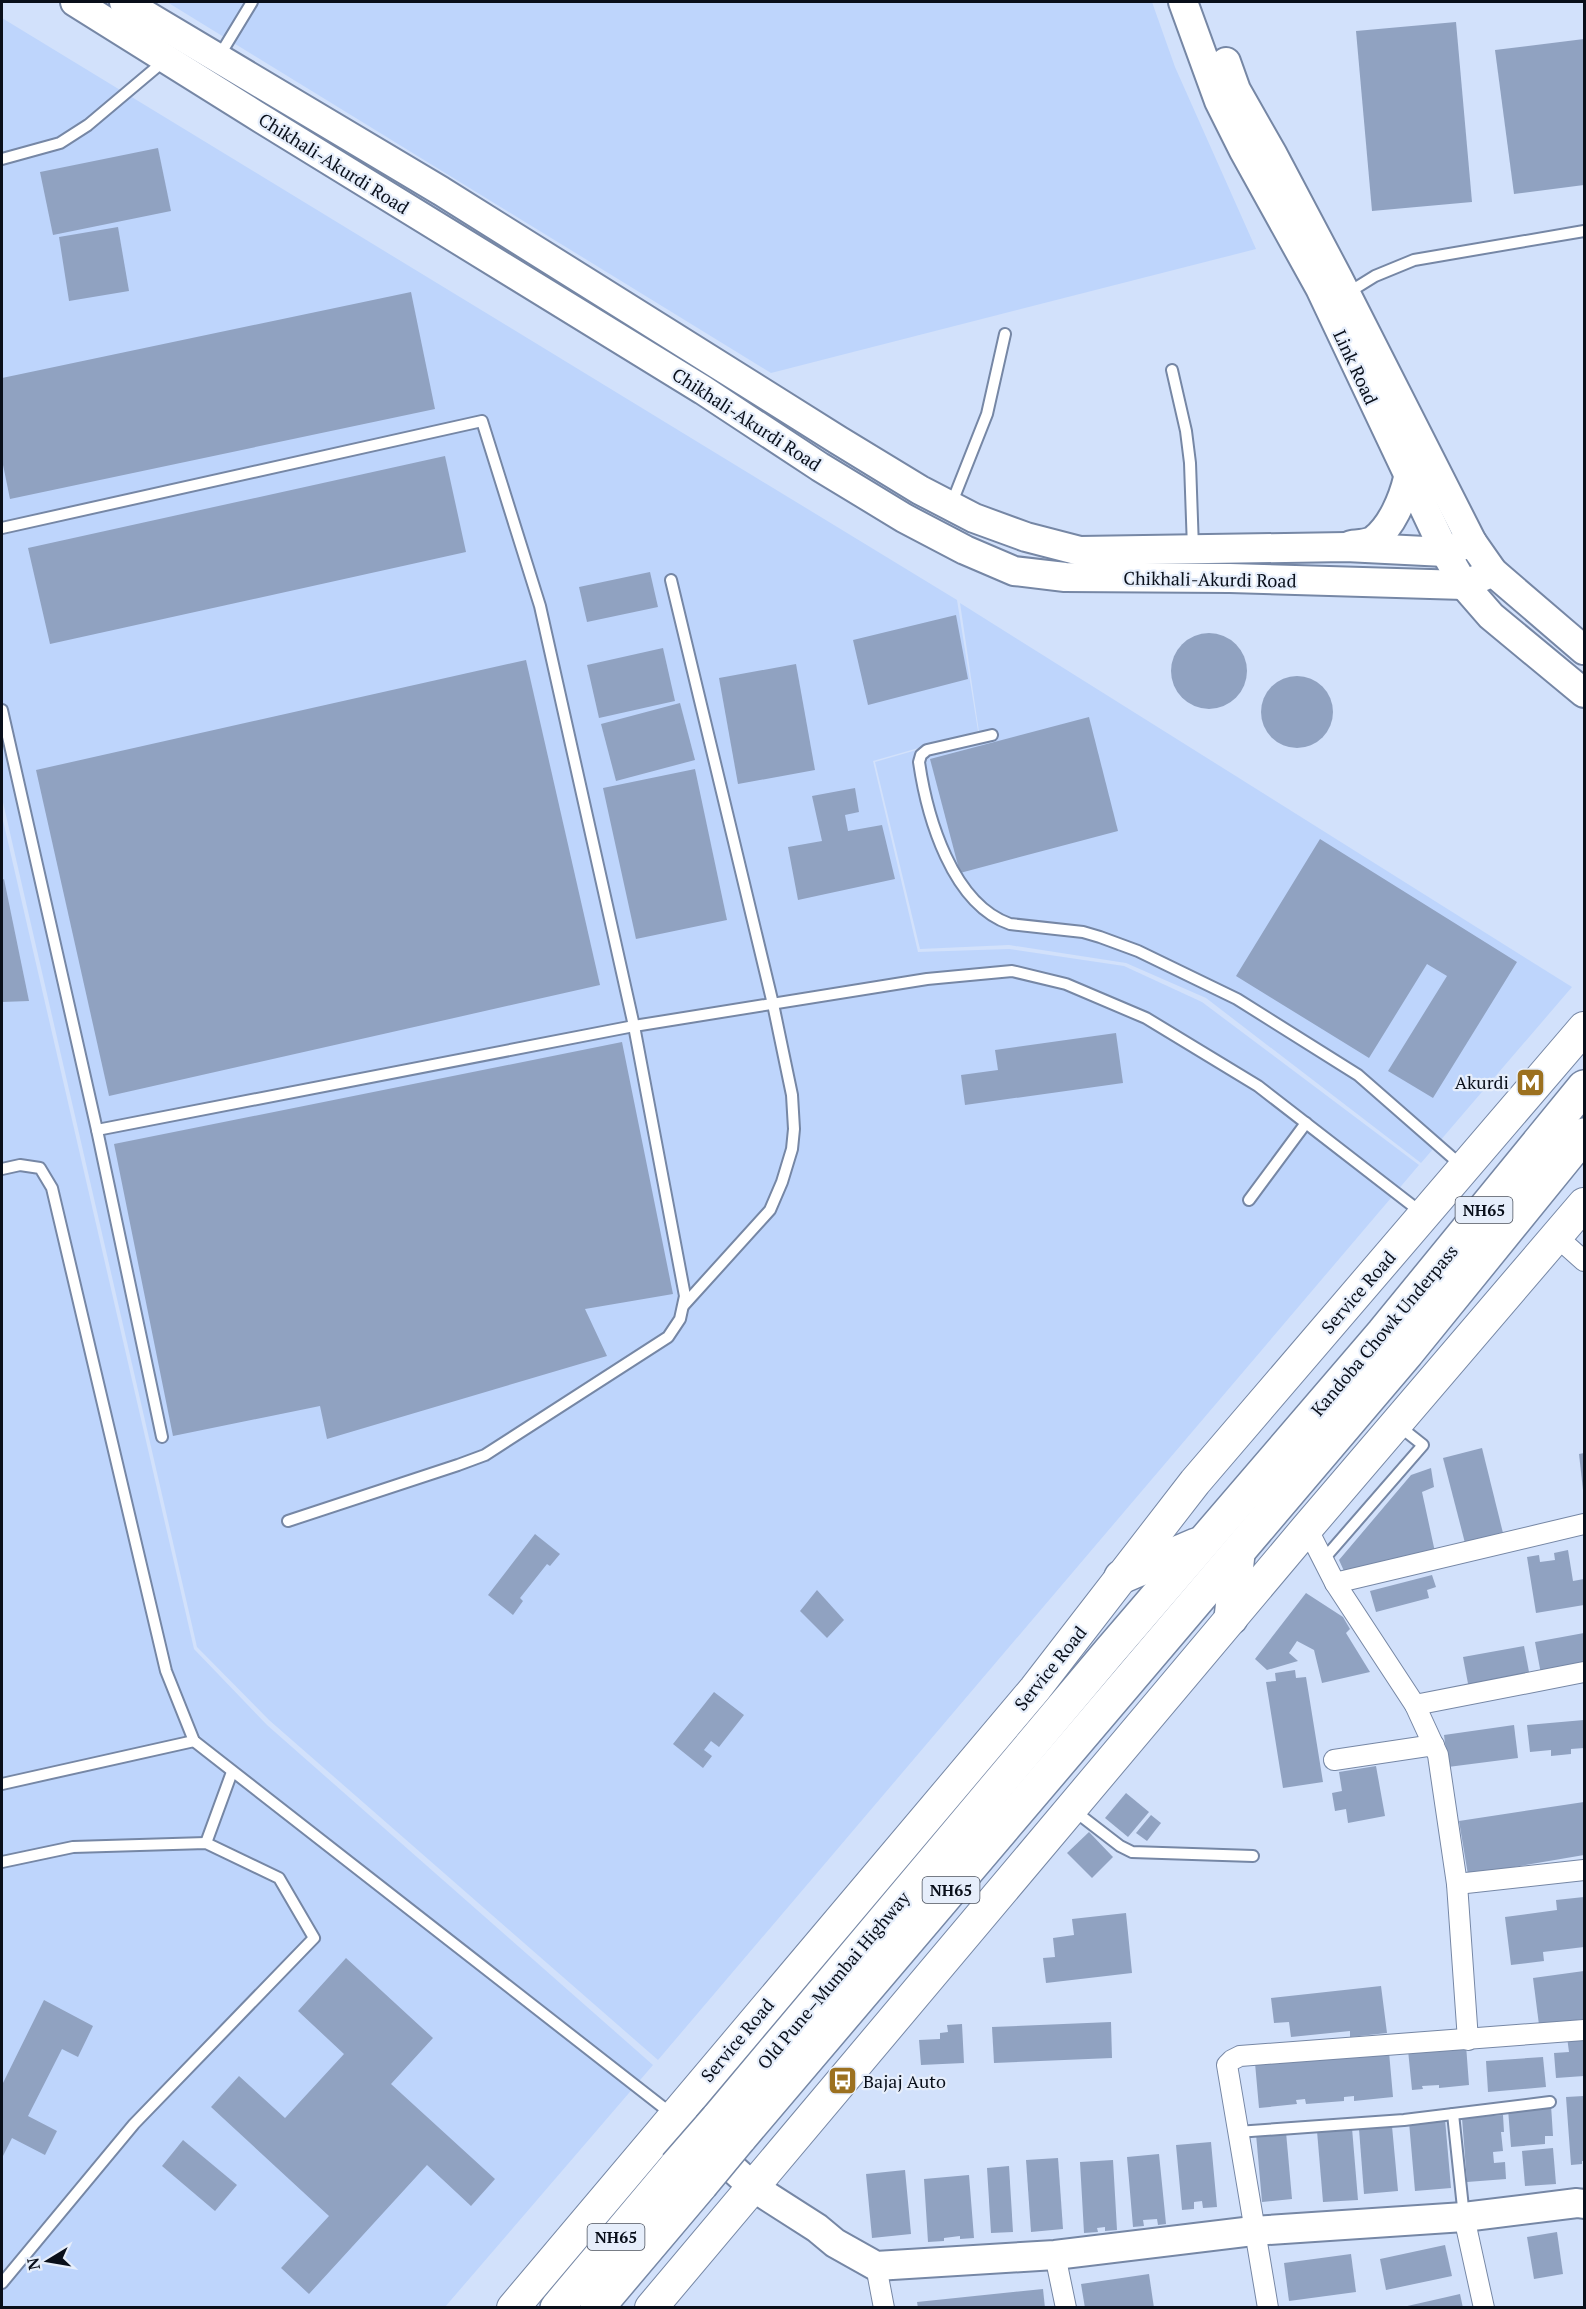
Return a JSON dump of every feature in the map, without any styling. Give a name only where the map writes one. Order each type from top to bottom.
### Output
[{"type":"highway","name":"Kandoba Chowk Underpass","points":[[1204,1542],[1383,1333],[1584,1087]]},
{"type":"highway","name":"Kandoba Chowk Underpass","points":[[1238,1554],[1407,1353],[1584,1135]]},
{"type":"highway","points":[[1121,1577],[1204,1542]]},
{"type":"highway","name":"Old Pune–Mumbai Highway","points":[[728,2129],[1204,1542]]},
{"type":"highway","points":[[1232,1618],[1238,1554]]},
{"type":"highway","name":"Old Pune–Mumbai Highway","points":[[557,2307],[688,2176],[1238,1554]]},
{"type":"highway","name":"Old Pune–Mumbai Highway","points":[[597,2307],[688,2176]]},
{"type":"main road","name":"Chikhali-Akurdi Road","points":[[75,2],[703,390],[820,467],[904,518],[965,550],[1014,571],[1065,577],[1230,578],[1464,585],[1493,572]]},
{"type":"main road","name":"Chikhali-Akurdi Road","points":[[124,2],[441,191],[920,490],[975,518],[1026,537],[1080,551],[1346,547],[1445,552],[1472,542]]},
{"type":"main road","name":"Link Road","points":[[1183,2],[1219,101],[1244,152],[1334,287],[1408,478],[1464,585],[1491,616],[1584,693]]},
{"type":"main road","name":"Link Road","points":[[1204,2],[1236,90],[1273,155],[1334,287],[1472,542],[1493,572],[1578,646]]},
{"type":"main road","points":[[1346,547],[1373,541],[1391,519],[1405,491],[1408,478]]},
{"type":"main road","name":"Service Road","points":[[513,2307],[1035,1689],[1195,1482],[1584,1028]]},
{"type":"main road","points":[[651,2307],[1307,1528],[1584,1204]]},
{"type":"main road","points":[[674,2115],[753,2187],[817,2228],[835,2243],[876,2266],[1055,2255],[1253,2231],[1464,2217],[1584,2204]]},
{"type":"street","points":[[1556,1236],[1584,1261]]},
{"type":"street","points":[[1335,1583],[1584,1524]]},
{"type":"street","points":[[1307,1528],[1335,1583],[1415,1706],[1438,1755],[1457,1884],[1468,2040]]},
{"type":"street","points":[[1415,1706],[1584,1672]]},
{"type":"street","points":[[1334,1760],[1434,1744]]},
{"type":"street","points":[[1457,1884],[1584,1870]]},
{"type":"street","points":[[1268,2307],[1253,2231],[1227,2065],[1232,2060],[1240,2056],[1584,2030]]},
{"type":"street","points":[[1464,2217],[1484,2307]]},
{"type":"street","points":[[1055,2255],[1066,2307]]},
{"type":"street","points":[[876,2266],[884,2307]]},
{"type":"lane","points":[[218,58],[252,2]]},
{"type":"lane","points":[[2,159],[60,143],[96,119],[167,59]]},
{"type":"lane","points":[[1334,287],[1375,276],[1414,260],[1584,231]]},
{"type":"lane","points":[[951,506],[987,414],[1005,334]]},
{"type":"lane","points":[[1172,370],[1190,463],[1193,549]]},
{"type":"lane","points":[[2,528],[482,421],[540,606],[634,1026],[685,1296],[680,1319],[668,1337],[485,1455],[288,1521]]},
{"type":"lane","points":[[671,580],[773,1004],[792,1095],[793,1139],[785,1171],[770,1210],[683,1306]]},
{"type":"lane","points":[[2,710],[97,1130],[162,1437]]},
{"type":"lane","points":[[992,735],[927,750],[921,755],[919,762],[940,845],[948,863],[985,910],[1010,924],[1083,932],[1100,937],[1138,951],[1237,999],[1358,1075],[1465,1168]]},
{"type":"lane","points":[[97,1130],[634,1026],[927,979],[1012,971],[1066,984],[1146,1018],[1258,1086],[1424,1215]]},
{"type":"lane","points":[[1249,1200],[1306,1123]]},
{"type":"lane","points":[[2,1169],[20,1165],[40,1168],[52,1188],[166,1671],[194,1741],[674,2115]]},
{"type":"lane","points":[[1323,1560],[1423,1445],[1397,1424]]},
{"type":"lane","points":[[2,1784],[194,1741]]},
{"type":"lane","points":[[206,1843],[232,1772]]},
{"type":"lane","points":[[1071,1808],[1120,1846],[1132,1852],[1253,1856]]},
{"type":"lane","points":[[2,1862],[73,1847],[206,1843],[279,1878],[314,1938],[134,2124],[2,2283]]},
{"type":"lane","points":[[1238,2132],[1453,2114],[1550,2102]]},
{"type":"lane","points":[[1453,2114],[1464,2217]]},
{"type":"shaded area","points":[[167,2],[1152,2],[1175,67],[1256,249],[771,373]]},
{"type":"shaded area","points":[[2,18],[957,600],[978,731],[873,761],[918,952],[1009,949],[1124,966],[1202,1002],[1419,1165],[658,2060],[269,1720],[197,1647],[2,798]]},
{"type":"shaded area","points":[[960,603],[1572,987],[1421,1163],[1206,998],[1126,963],[1009,945],[920,949],[875,762],[979,732]]},
{"type":"shaded area","points":[[2,816],[194,1649],[267,1725],[653,2065],[445,2307],[2,2307]]},
{"type":"building","points":[[1456,22],[1472,202],[1372,211],[1356,31]]},
{"type":"building","points":[[1584,39],[1584,185],[1514,194],[1495,50]]},
{"type":"building","points":[[158,148],[171,211],[53,235],[40,172]]},
{"type":"building","points":[[118,227],[129,291],[69,301],[59,237]]},
{"type":"building","points":[[411,292],[435,409],[10,499],[2,460],[2,378]]},
{"type":"building","points":[[445,456],[466,552],[50,644],[28,548]]},
{"type":"building","points":[[650,572],[658,607],[587,622],[579,587]]},
{"type":"building","points":[[956,615],[968,679],[868,705],[853,640]]},
{"type":"building","points":[[1209,633],[1224,636],[1236,644],[1244,656],[1247,671],[1244,686],[1236,698],[1224,706],[1209,709],[1194,706],[1182,698],[1174,686],[1171,671],[1174,656],[1182,644],[1194,636]]},
{"type":"building","points":[[663,648],[675,701],[599,718],[587,665]]},
{"type":"building","points":[[526,660],[600,985],[109,1096],[36,770]]},
{"type":"building","points":[[796,664],[815,770],[738,784],[719,678]]},
{"type":"building","points":[[1304,676],[1323,686],[1331,698],[1333,712],[1331,726],[1323,738],[1311,746],[1290,748],[1271,738],[1263,726],[1261,705],[1271,686],[1283,678]]},
{"type":"building","points":[[680,703],[695,760],[616,781],[601,724]]},
{"type":"building","points":[[1089,717],[1118,831],[960,873],[930,759]]},
{"type":"building","points":[[695,769],[727,920],[636,939],[603,788]]},
{"type":"building","points":[[855,788],[859,812],[845,815],[848,831],[882,825],[895,879],[798,900],[788,847],[822,841],[812,796]]},
{"type":"building","points":[[1320,839],[1517,962],[1433,1098],[1388,1071],[1447,976],[1427,964],[1369,1058],[1236,976]]},
{"type":"building","points":[[4,879],[29,1001],[2,1002],[2,880]]},
{"type":"building","points":[[1116,1033],[1123,1083],[965,1105],[961,1075],[998,1070],[995,1050]]},
{"type":"building","points":[[622,1042],[673,1294],[585,1309],[607,1356],[327,1439],[320,1406],[173,1436],[114,1144]]},
{"type":"building","points":[[1482,1448],[1503,1533],[1465,1543],[1443,1458]]},
{"type":"building","points":[[1584,1453],[1584,1490],[1583,1490],[1579,1454]]},
{"type":"building","points":[[1431,1468],[1434,1487],[1422,1492],[1435,1552],[1344,1571],[1339,1560],[1411,1475]]},
{"type":"building","points":[[535,1534],[560,1554],[550,1566],[547,1564],[520,1598],[523,1601],[513,1615],[488,1595]]},
{"type":"building","points":[[1568,1550],[1573,1581],[1584,1579],[1584,1605],[1536,1613],[1527,1557],[1539,1555],[1540,1562],[1555,1560],[1554,1553]]},
{"type":"building","points":[[1432,1575],[1436,1587],[1427,1590],[1429,1598],[1376,1612],[1370,1591]]},
{"type":"building","points":[[817,1590],[844,1620],[827,1638],[800,1611]]},
{"type":"building","points":[[1306,1593],[1343,1617],[1350,1629],[1346,1633],[1370,1672],[1322,1683],[1314,1650],[1297,1641],[1289,1653],[1298,1661],[1267,1670],[1255,1659]]},
{"type":"building","points":[[1584,1633],[1584,1667],[1541,1674],[1535,1642]]},
{"type":"building","points":[[1524,1646],[1530,1677],[1469,1689],[1463,1657]]},
{"type":"building","points":[[1295,1670],[1296,1678],[1306,1677],[1323,1782],[1283,1788],[1266,1682],[1276,1681],[1275,1673]]},
{"type":"building","points":[[714,1692],[744,1715],[719,1747],[711,1741],[704,1750],[712,1756],[703,1768],[673,1744]]},
{"type":"building","points":[[1584,1720],[1584,1748],[1571,1749],[1571,1754],[1551,1756],[1551,1750],[1530,1752],[1527,1725]]},
{"type":"building","points":[[1514,1725],[1518,1758],[1448,1767],[1444,1735]]},
{"type":"building","points":[[1376,1766],[1385,1816],[1348,1823],[1346,1809],[1335,1811],[1332,1793],[1342,1791],[1339,1772]]},
{"type":"building","points":[[1126,1793],[1149,1812],[1128,1837],[1105,1818]]},
{"type":"building","points":[[1584,1802],[1584,1855],[1468,1875],[1459,1821]]},
{"type":"building","points":[[1151,1815],[1161,1823],[1147,1841],[1136,1833]]},
{"type":"building","points":[[1089,1832],[1113,1857],[1092,1878],[1067,1853]]},
{"type":"building","points":[[1584,1897],[1584,1947],[1543,1952],[1544,1961],[1511,1965],[1505,1917],[1557,1910],[1556,1900]]},
{"type":"building","points":[[1126,1913],[1132,1973],[1046,1983],[1043,1958],[1055,1957],[1053,1938],[1074,1935],[1072,1919]]},
{"type":"building","points":[[346,1958],[433,2038],[391,2084],[495,2179],[471,2206],[427,2165],[309,2294],[281,2268],[329,2216],[211,2107],[239,2076],[285,2118],[344,2054],[298,2011]]},
{"type":"building","points":[[1584,1971],[1584,2019],[1539,2025],[1533,1978]]},
{"type":"building","points":[[1381,1986],[1387,2033],[1350,2037],[1350,2031],[1291,2037],[1289,2022],[1274,2023],[1271,1998]]},
{"type":"building","points":[[44,2000],[93,2026],[78,2057],[62,2049],[28,2116],[57,2131],[45,2155],[12,2138],[2,2158],[2,2085]]},
{"type":"building","points":[[1111,2022],[1112,2058],[994,2063],[992,2027]]},
{"type":"building","points":[[962,2024],[964,2063],[921,2065],[919,2040],[940,2039],[940,2033],[948,2032],[947,2025]]},
{"type":"building","points":[[1584,2035],[1584,2076],[1556,2078],[1554,2053],[1569,2052],[1567,2037]]},
{"type":"building","points":[[1466,2045],[1469,2085],[1439,2088],[1439,2085],[1422,2086],[1423,2089],[1412,2090],[1408,2050]]},
{"type":"building","points":[[1389,2052],[1393,2097],[1354,2101],[1354,2096],[1344,2097],[1344,2101],[1306,2104],[1305,2099],[1296,2100],[1297,2104],[1259,2108],[1255,2063]]},
{"type":"building","points":[[1543,2057],[1546,2087],[1488,2092],[1486,2061]]},
{"type":"building","points":[[1584,2096],[1584,2161],[1582,2164],[1571,2165],[1566,2097]]},
{"type":"building","points":[[1551,2105],[1553,2136],[1545,2136],[1545,2144],[1511,2147],[1508,2109]]},
{"type":"building","points":[[1503,2115],[1504,2132],[1501,2132],[1503,2151],[1493,2152],[1494,2163],[1505,2162],[1506,2179],[1467,2182],[1462,2118]]},
{"type":"building","points":[[1445,2119],[1451,2188],[1415,2191],[1409,2122]]},
{"type":"building","points":[[1392,2126],[1398,2191],[1364,2194],[1359,2129]]},
{"type":"building","points":[[1352,2128],[1358,2200],[1323,2202],[1317,2131]]},
{"type":"building","points":[[1286,2132],[1292,2199],[1262,2202],[1256,2134]]},
{"type":"building","points":[[183,2140],[237,2185],[215,2211],[162,2166]]},
{"type":"building","points":[[1211,2142],[1217,2207],[1203,2208],[1202,2201],[1194,2202],[1194,2209],[1182,2210],[1176,2145]]},
{"type":"building","points":[[1553,2148],[1556,2184],[1525,2186],[1522,2151]]},
{"type":"building","points":[[1159,2154],[1166,2224],[1158,2225],[1157,2219],[1143,2220],[1144,2226],[1133,2227],[1127,2157]]},
{"type":"building","points":[[1058,2158],[1063,2229],[1031,2232],[1026,2160]]},
{"type":"building","points":[[1113,2160],[1117,2230],[1105,2231],[1105,2227],[1097,2228],[1098,2232],[1084,2233],[1080,2162]]},
{"type":"building","points":[[1009,2166],[1013,2232],[991,2233],[987,2168]]},
{"type":"building","points":[[905,2170],[911,2234],[872,2238],[866,2174]]},
{"type":"building","points":[[969,2175],[974,2238],[960,2239],[960,2236],[944,2238],[944,2241],[928,2242],[924,2179]]},
{"type":"building","points":[[1557,2232],[1563,2274],[1534,2279],[1527,2237]]},
{"type":"building","points":[[1445,2245],[1452,2276],[1386,2290],[1380,2259]]},
{"type":"building","points":[[1351,2254],[1356,2292],[1289,2301],[1284,2263]]},
{"type":"building","points":[[1149,2274],[1154,2308],[1085,2308],[1081,2284]]},
{"type":"building","points":[[1043,2289],[1045,2308],[918,2308],[917,2302]]},
{"type":"building","points":[[1460,2294],[1463,2308],[1403,2308],[1403,2307]]},
{"type":"place","name":"Akurdi","points":[[1530,1082]]},
{"type":"place","name":"Bajaj Auto","points":[[842,2081]]}]
